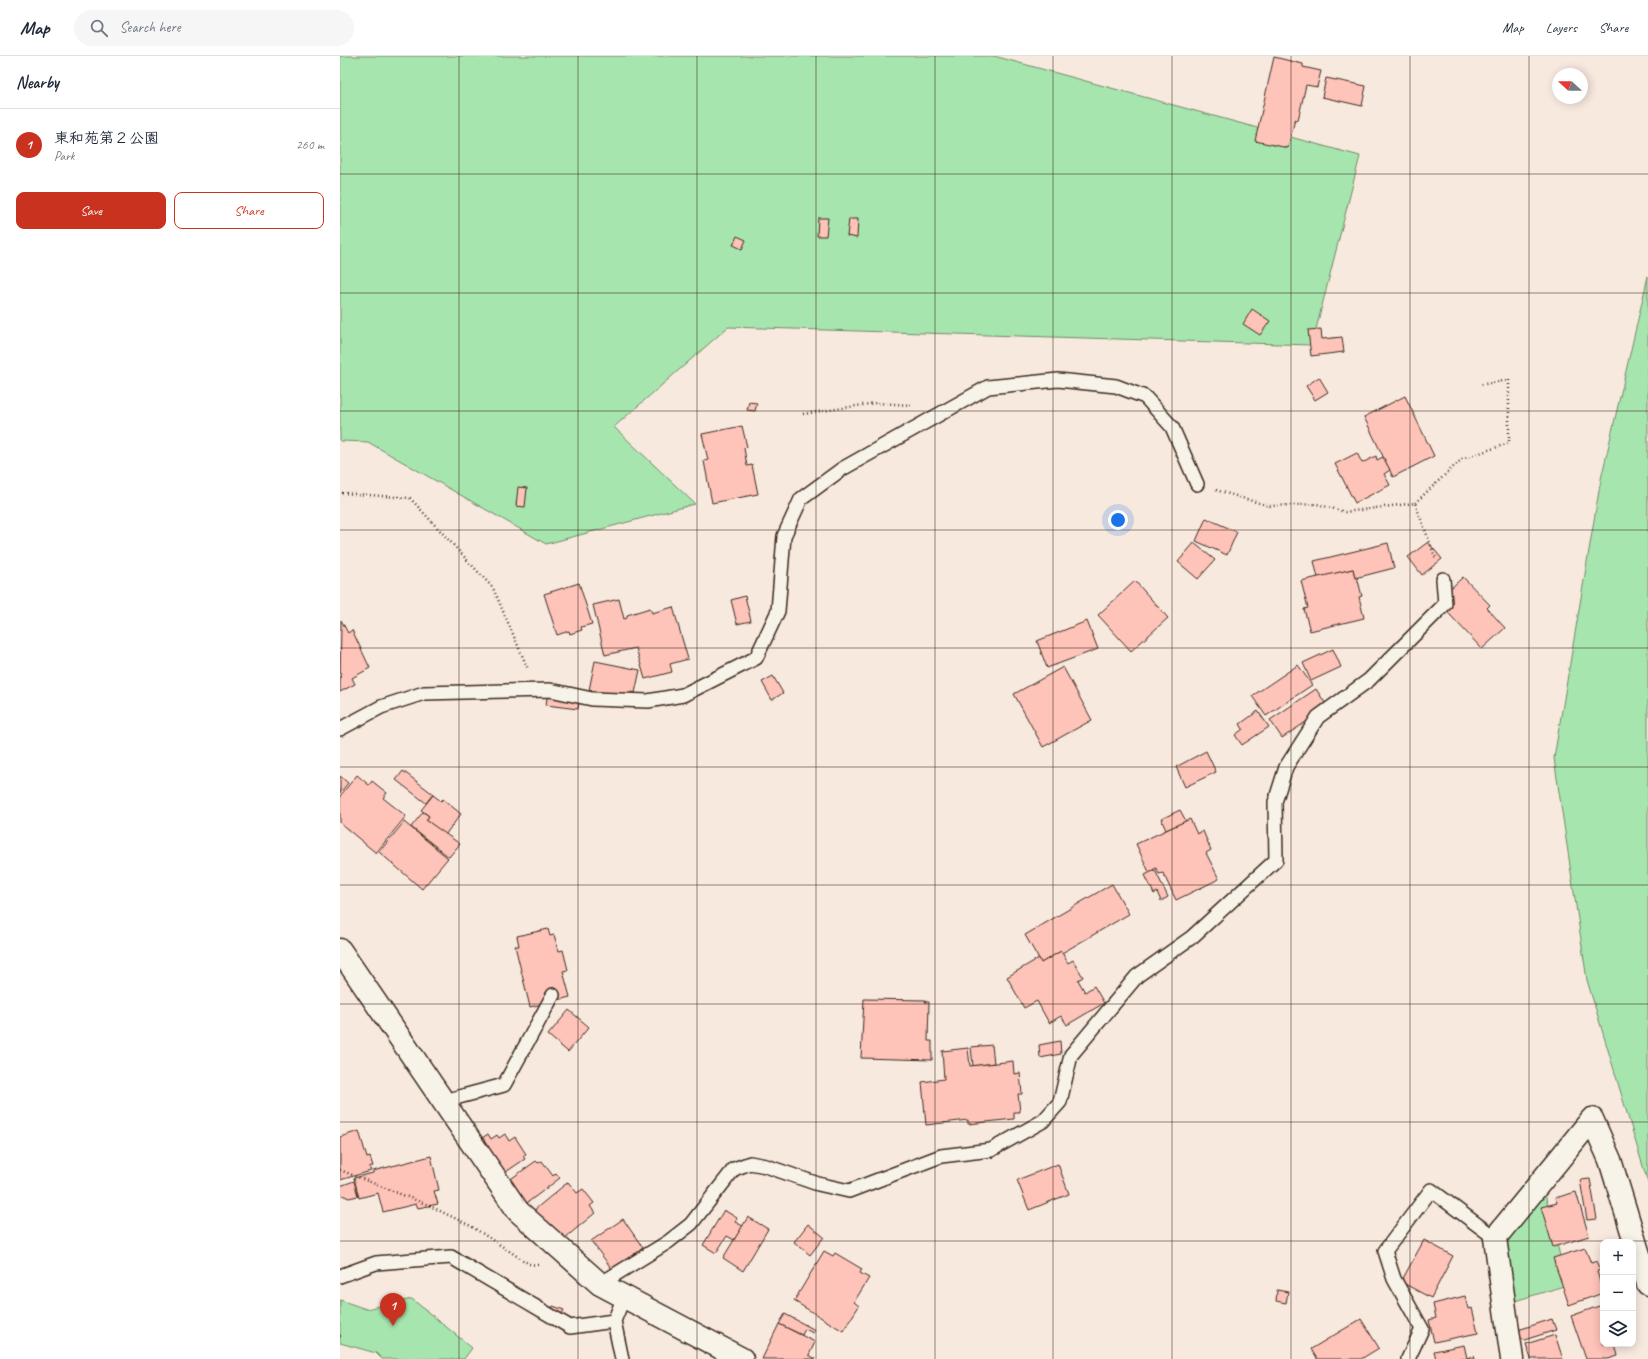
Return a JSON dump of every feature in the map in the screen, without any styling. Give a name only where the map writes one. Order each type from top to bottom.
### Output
[{"type":"street","points":[[340,950],[518,1211],[600,1284],[742,1359]]},
{"type":"street","points":[[1512,1359],[1495,1238],[1592,1119],[1610,1160],[1648,1284]]},
{"type":"lane","points":[[340,729],[381,707],[424,693],[550,690],[592,699],[648,701],[683,695],[756,658],[778,611],[784,536],[801,499],[842,469],[988,387],[1058,380],[1116,386],[1145,397],[1172,427],[1197,484]]},
{"type":"lane","points":[[600,1284],[668,1242],[691,1224],[734,1169],[750,1163],[766,1166],[818,1184],[849,1191],[941,1156],[991,1150],[1043,1121],[1060,1102],[1071,1055],[1137,976],[1192,937],[1276,860],[1275,802],[1286,767],[1318,717],[1370,680],[1445,604],[1443,579]]},
{"type":"lane","points":[[444,1102],[504,1085],[553,996]]},
{"type":"lane","points":[[1408,1359],[1422,1330],[1394,1278],[1385,1251],[1431,1190],[1495,1238]]},
{"type":"lane","points":[[340,1276],[376,1264],[452,1257],[570,1327],[614,1321]]},
{"type":"lane","points":[[622,1359],[614,1321],[624,1297]]},
{"type":"path","points":[[1197,484],[1269,506],[1317,504],[1345,512],[1415,503],[1462,459],[1509,443],[1510,380],[1479,385]]},
{"type":"path","points":[[803,414],[876,403],[950,408]]},
{"type":"path","points":[[342,493],[410,498],[494,588],[537,690]]},
{"type":"path","points":[[1415,503],[1443,579]]},
{"type":"path","points":[[340,1170],[428,1205],[471,1226],[529,1264],[543,1266]]},
{"type":"green space","points":[[340,56],[994,56],[1360,156],[1312,345],[728,327],[614,427],[695,504],[546,544],[368,442],[340,441]]},
{"type":"green space","points":[[1648,276],[1648,1183],[1587,980],[1554,758],[1601,479]]},
{"type":"green space","points":[[1544,1190],[1567,1285],[1515,1301],[1503,1240]]},
{"type":"green space","points":[[412,1299],[472,1348],[464,1359],[382,1359],[376,1353],[340,1343],[340,1300],[366,1309]]},
{"type":"building","points":[[1274,57],[1303,64],[1303,67],[1321,71],[1317,87],[1306,85],[1298,120],[1295,119],[1288,148],[1255,141]]},
{"type":"building","points":[[1326,78],[1366,86],[1362,106],[1322,97]]},
{"type":"building","points":[[818,218],[828,218],[826,236],[817,236]]},
{"type":"building","points":[[849,219],[858,219],[857,238],[847,236]]},
{"type":"building","points":[[737,236],[746,240],[742,249],[733,245]]},
{"type":"building","points":[[1252,309],[1270,321],[1260,335],[1243,324]]},
{"type":"building","points":[[1321,329],[1322,339],[1342,337],[1344,352],[1311,356],[1308,330]]},
{"type":"building","points":[[1319,377],[1328,392],[1315,400],[1306,386]]},
{"type":"building","points":[[1405,396],[1434,456],[1393,477],[1364,417]]},
{"type":"building","points":[[749,402],[757,403],[755,411],[747,410]]},
{"type":"building","points":[[742,426],[747,447],[744,448],[747,466],[752,465],[758,494],[712,503],[704,461],[708,460],[702,434]]},
{"type":"building","points":[[1357,453],[1362,463],[1376,456],[1377,460],[1383,457],[1390,470],[1384,474],[1390,485],[1355,503],[1335,464]]},
{"type":"building","points":[[518,487],[527,488],[525,507],[516,506]]},
{"type":"building","points":[[1206,518],[1237,532],[1227,555],[1196,541]]},
{"type":"building","points":[[1428,542],[1442,559],[1422,575],[1408,557]]},
{"type":"building","points":[[1194,543],[1215,560],[1198,579],[1178,562]]},
{"type":"building","points":[[1388,543],[1394,568],[1355,578],[1353,569],[1318,578],[1314,561]]},
{"type":"building","points":[[1353,569],[1355,578],[1357,577],[1362,596],[1359,597],[1364,618],[1310,631],[1304,609],[1308,608],[1301,581]]},
{"type":"building","points":[[1463,577],[1490,605],[1487,608],[1505,628],[1482,649],[1437,601]]},
{"type":"building","points":[[1135,581],[1168,618],[1131,651],[1098,615]]},
{"type":"building","points":[[579,583],[592,624],[581,627],[582,630],[570,634],[569,631],[557,635],[544,594]]},
{"type":"building","points":[[745,596],[751,621],[737,624],[731,600]]},
{"type":"building","points":[[619,599],[624,619],[627,618],[627,615],[650,608],[652,613],[673,607],[688,659],[670,664],[672,672],[645,679],[636,648],[605,655],[593,605]]},
{"type":"building","points":[[341,620],[348,633],[352,630],[370,668],[352,678],[355,684],[340,692]]},
{"type":"building","points":[[1087,621],[1098,649],[1047,668],[1037,641]]},
{"type":"building","points":[[1333,649],[1341,667],[1311,681],[1303,663]]},
{"type":"building","points":[[595,661],[640,670],[635,693],[631,692],[630,697],[589,690]]},
{"type":"building","points":[[1298,665],[1312,685],[1266,716],[1252,696]]},
{"type":"building","points":[[1063,667],[1092,720],[1043,747],[1014,694]]},
{"type":"building","points":[[773,676],[783,693],[772,700],[762,682]]},
{"type":"building","points":[[1316,689],[1327,706],[1308,726],[1306,722],[1282,738],[1270,720]]},
{"type":"building","points":[[548,691],[580,695],[578,709],[546,705]]},
{"type":"building","points":[[1258,711],[1269,727],[1242,745],[1235,735],[1243,729],[1240,724]]},
{"type":"building","points":[[1206,751],[1216,772],[1185,787],[1176,767]]},
{"type":"building","points":[[403,771],[433,794],[426,803],[396,780]]},
{"type":"building","points":[[357,775],[369,785],[372,781],[387,793],[383,798],[406,816],[376,853],[340,823],[340,796]]},
{"type":"building","points":[[340,776],[348,783],[340,793]]},
{"type":"building","points":[[433,795],[441,801],[443,799],[461,814],[445,835],[426,820],[429,816],[421,810]]},
{"type":"building","points":[[1180,810],[1186,821],[1166,830],[1161,819]]},
{"type":"building","points":[[423,812],[429,816],[426,820],[460,844],[449,857],[411,827]]},
{"type":"building","points":[[1190,819],[1197,834],[1203,831],[1211,850],[1206,853],[1219,879],[1176,900],[1163,873],[1159,874],[1156,868],[1149,872],[1136,844]]},
{"type":"building","points":[[404,822],[448,858],[422,889],[379,852]]},
{"type":"building","points":[[1155,870],[1168,897],[1161,901],[1157,892],[1154,894],[1145,875]]},
{"type":"building","points":[[1112,884],[1129,914],[1062,953],[1061,951],[1041,963],[1025,935]]},
{"type":"building","points":[[548,929],[550,936],[554,935],[559,951],[563,950],[568,970],[563,971],[570,997],[530,1007],[515,946],[519,946],[517,936]]},
{"type":"building","points":[[1061,951],[1068,963],[1073,960],[1083,977],[1078,980],[1085,992],[1094,986],[1104,1003],[1067,1025],[1061,1016],[1049,1023],[1037,1001],[1024,1008],[1007,977],[1039,958],[1041,963]]},
{"type":"building","points":[[864,999],[926,1000],[925,1002],[929,1002],[928,1041],[932,1041],[932,1060],[861,1058]]},
{"type":"building","points":[[569,1010],[589,1027],[568,1052],[548,1035]]},
{"type":"building","points":[[1060,1041],[1061,1054],[1040,1058],[1039,1045]]},
{"type":"building","points":[[992,1045],[994,1063],[973,1066],[971,1047]]},
{"type":"building","points":[[968,1048],[970,1066],[1013,1061],[1014,1074],[1020,1073],[1022,1094],[1018,1094],[1020,1112],[1014,1112],[1014,1119],[968,1124],[968,1120],[926,1125],[922,1082],[944,1079],[942,1051]]},
{"type":"building","points":[[359,1131],[367,1158],[370,1157],[373,1166],[369,1167],[371,1171],[340,1180],[340,1137]]},
{"type":"building","points":[[488,1134],[491,1139],[497,1135],[499,1138],[505,1134],[509,1141],[515,1137],[526,1154],[523,1156],[525,1159],[497,1178],[470,1146]]},
{"type":"building","points":[[431,1156],[439,1190],[434,1191],[438,1204],[418,1208],[416,1204],[383,1212],[378,1193],[359,1198],[354,1178],[373,1173],[373,1171]]},
{"type":"building","points":[[536,1161],[538,1163],[542,1161],[553,1176],[556,1173],[560,1178],[519,1209],[498,1188]]},
{"type":"building","points":[[1058,1164],[1069,1194],[1029,1210],[1017,1180]]},
{"type":"building","points":[[1590,1179],[1597,1219],[1587,1220],[1580,1180]]},
{"type":"building","points":[[354,1181],[358,1196],[349,1198],[340,1194],[340,1186]]},
{"type":"building","points":[[568,1182],[577,1193],[583,1189],[594,1203],[590,1206],[595,1213],[559,1243],[533,1211]]},
{"type":"building","points":[[1576,1192],[1589,1236],[1553,1247],[1541,1207],[1557,1203],[1555,1198]]},
{"type":"building","points":[[724,1210],[737,1218],[735,1222],[743,1226],[734,1240],[727,1236],[716,1253],[703,1245]]},
{"type":"building","points":[[748,1217],[768,1229],[743,1271],[723,1258]]},
{"type":"building","points":[[623,1219],[643,1248],[640,1250],[643,1254],[615,1273],[591,1241]]},
{"type":"building","points":[[808,1224],[824,1237],[810,1255],[794,1242]]},
{"type":"building","points":[[1424,1240],[1453,1256],[1431,1298],[1401,1282]]},
{"type":"building","points":[[1585,1248],[1591,1263],[1597,1261],[1600,1268],[1600,1270],[1597,1271],[1600,1282],[1600,1294],[1569,1305],[1553,1258]]},
{"type":"building","points":[[824,1251],[833,1256],[835,1253],[862,1269],[860,1273],[869,1278],[854,1302],[859,1306],[843,1331],[794,1301]]},
{"type":"building","points":[[1277,1290],[1288,1292],[1286,1303],[1276,1301]]},
{"type":"building","points":[[1465,1296],[1468,1309],[1472,1308],[1478,1333],[1434,1342],[1429,1320],[1436,1318],[1433,1304]]},
{"type":"building","points":[[553,1306],[564,1310],[562,1314],[551,1310]]},
{"type":"building","points":[[1600,1306],[1600,1347],[1616,1347],[1618,1356],[1608,1359],[1586,1359],[1571,1316]]},
{"type":"building","points":[[785,1314],[815,1330],[813,1333],[805,1329],[802,1335],[779,1324]]},
{"type":"building","points":[[1361,1319],[1379,1348],[1361,1359],[1317,1359],[1311,1349]]},
{"type":"building","points":[[1552,1319],[1556,1330],[1518,1342],[1515,1331]]},
{"type":"building","points":[[779,1324],[815,1342],[809,1355],[816,1359],[762,1359]]},
{"type":"building","points":[[1555,1335],[1563,1359],[1531,1359],[1526,1344]]},
{"type":"building","points":[[1464,1345],[1467,1358],[1474,1356],[1475,1359],[1436,1359],[1434,1351]]},
{"type":"place","name":"東和苑第２公園","points":[[393,1326]]}]
